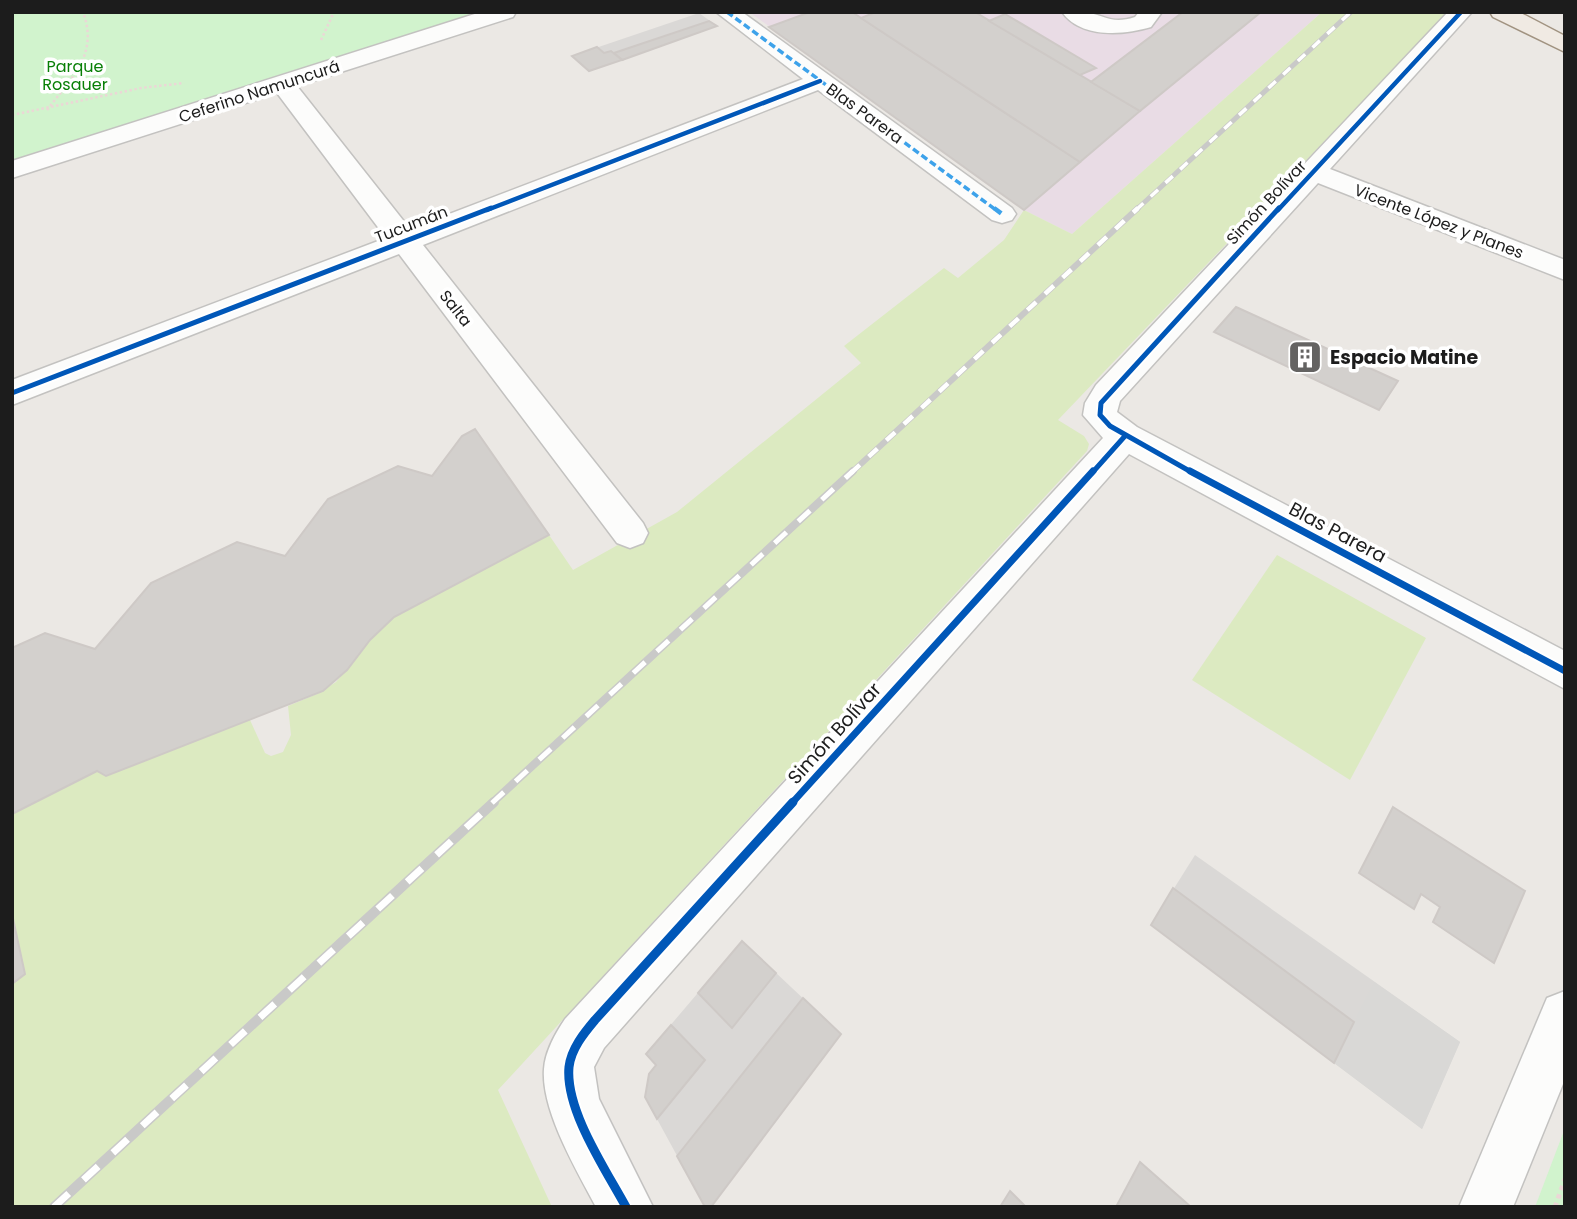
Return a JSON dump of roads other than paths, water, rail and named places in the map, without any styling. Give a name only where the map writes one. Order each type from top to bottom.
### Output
[{"type":"main road","points":[[1501,12],[1565,44]]},
{"type":"street","name":"Ceferino Namuncurá","points":[[12,170],[505,12]]},
{"type":"street","name":"Blas Parera","points":[[727,12],[1002,214]]},
{"type":"street","points":[[1073,12],[1088,22],[1108,26],[1128,26],[1164,12]]},
{"type":"street","name":"Simón Bolívar","points":[[626,1207],[572,1095],[569,1081],[572,1055],[595,1020],[1112,425],[1099,408],[1104,398],[1461,12]]},
{"type":"street","name":"Tucumán","points":[[12,393],[820,80]]},
{"type":"street","name":"Salta","points":[[282,83],[630,533]]},
{"type":"street","name":"Vicente López y Planes","points":[[1313,172],[1565,271]]},
{"type":"street","name":"Blas Parera","points":[[1112,425],[1565,671]]},
{"type":"street","points":[[1486,1207],[1565,1016]]},
{"type":"railway","points":[[1136,210],[1351,12]]},
{"type":"railway","points":[[851,473],[1138,208]]},
{"type":"railway","points":[[492,803],[853,471]]},
{"type":"railway","points":[[54,1207],[494,802]]},
{"type":"place","name":"Espacio Matine","points":[[1305,357]]},
{"type":"park label","name":"Parque Rosauer","points":[[75,75]]}]
